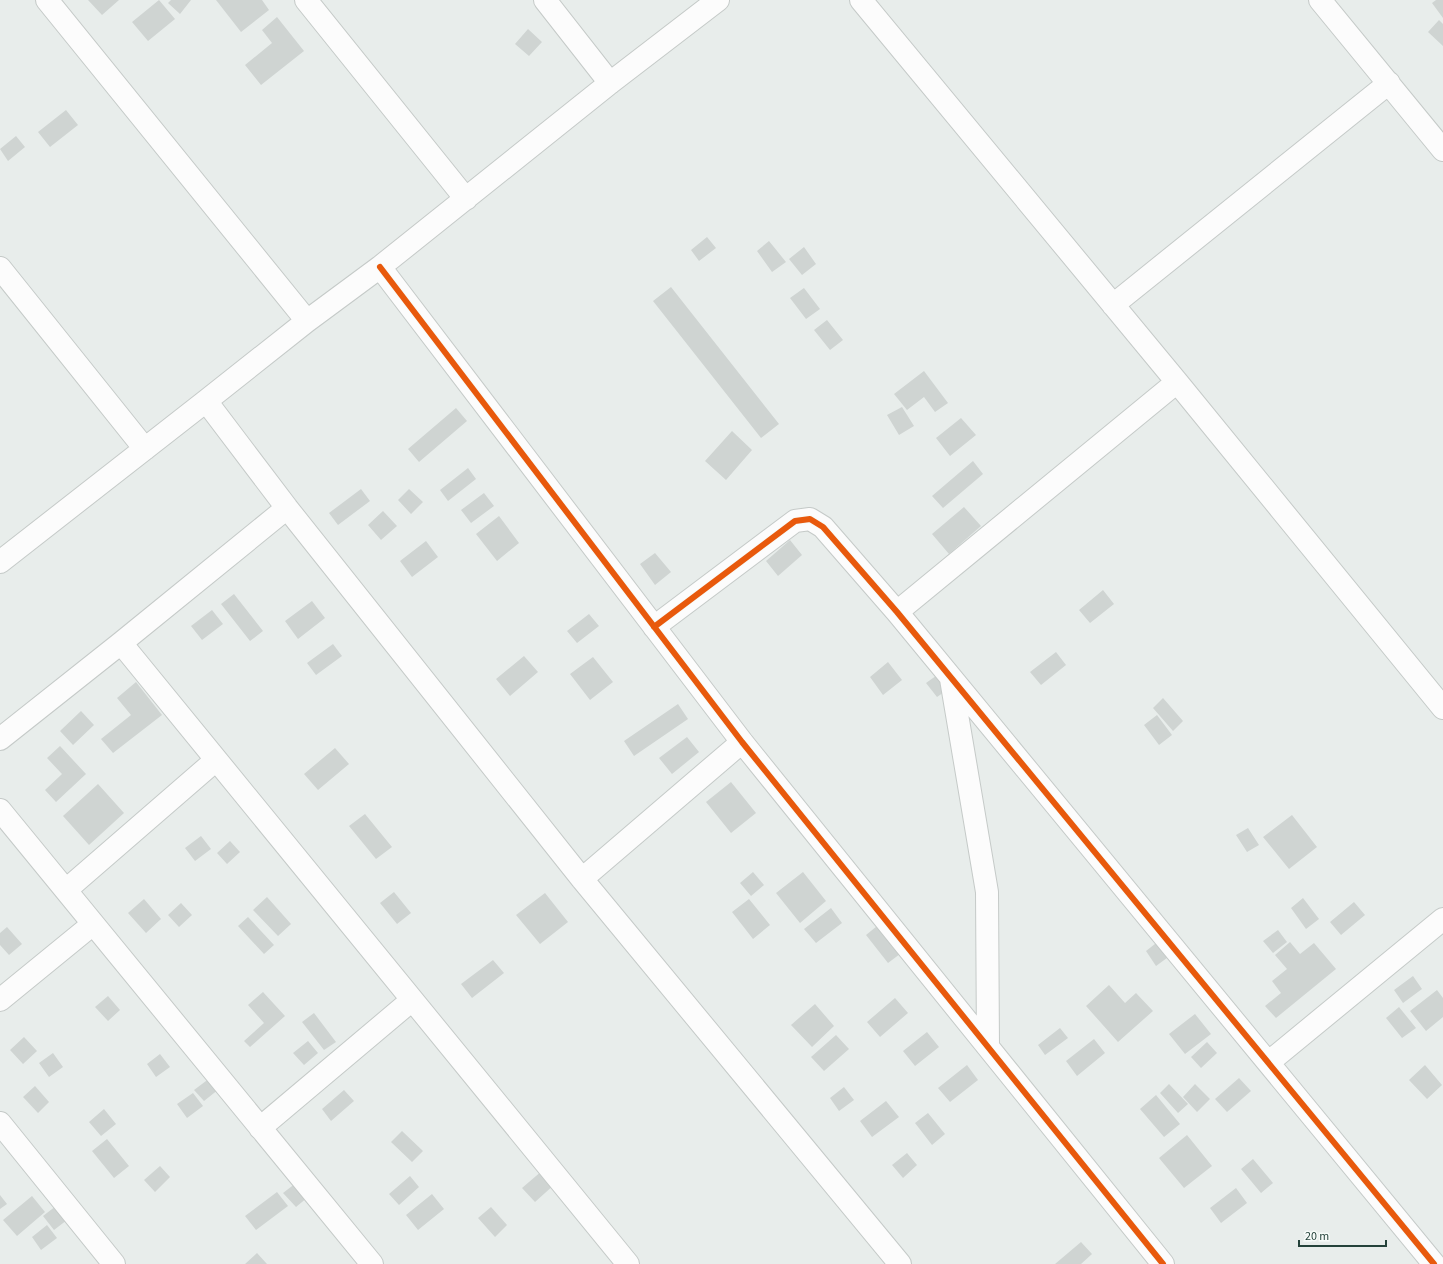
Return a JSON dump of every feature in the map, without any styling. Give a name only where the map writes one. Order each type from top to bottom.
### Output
[{"type":"street","points":[[47,0],[307,321]]},
{"type":"street","points":[[306,0],[466,199]]},
{"type":"street","points":[[545,0],[610,83]]},
{"type":"street","points":[[0,562],[146,449],[307,321],[380,267],[610,83],[718,0]]},
{"type":"street","points":[[861,0],[1177,382],[1443,708]]},
{"type":"street","points":[[1320,0],[1443,150]]},
{"type":"street","points":[[1113,305],[1389,83]]},
{"type":"street","points":[[380,267],[742,742],[1164,1264]]},
{"type":"street","points":[[0,268],[146,449]]},
{"type":"street","points":[[897,612],[1177,382]]},
{"type":"street","points":[[206,401],[287,508],[582,879],[900,1264]]},
{"type":"street","points":[[0,739],[287,508]]},
{"type":"street","points":[[654,627],[795,521],[810,519],[823,527],[897,612],[1434,1264]]},
{"type":"street","points":[[121,643],[628,1264]]},
{"type":"street","points":[[950,677],[987,892],[988,1046]]},
{"type":"street","points":[[582,879],[742,742]]},
{"type":"street","points":[[66,890],[216,760]]},
{"type":"street","points":[[0,810],[372,1264]]},
{"type":"street","points":[[1269,1062],[1443,919]]},
{"type":"street","points":[[0,1000],[93,924]]},
{"type":"street","points":[[260,1128],[412,1000]]},
{"type":"street","points":[[0,1124],[104,1261]]},
{"type":"building","points":[[88,0],[119,0],[102,15]]},
{"type":"building","points":[[159,0],[175,19],[148,41],[132,22]]},
{"type":"building","points":[[171,0],[191,0],[180,14],[168,3]]},
{"type":"building","points":[[216,0],[262,0],[269,10],[241,32]]},
{"type":"building","points":[[1436,0],[1443,0],[1443,18],[1432,3]]},
{"type":"building","points":[[277,17],[304,51],[261,85],[245,65],[272,43],[262,30]]},
{"type":"building","points":[[1439,20],[1443,24],[1443,46],[1428,32]]},
{"type":"building","points":[[528,29],[542,42],[529,56],[515,44]]},
{"type":"building","points":[[66,110],[78,125],[50,147],[38,132]]},
{"type":"building","points":[[16,136],[25,147],[8,161],[0,149]]},
{"type":"building","points":[[707,237],[716,248],[699,261],[691,250]]},
{"type":"building","points":[[769,241],[786,262],[772,272],[757,251]]},
{"type":"building","points":[[804,247],[816,264],[802,275],[789,259]]},
{"type":"building","points":[[671,287],[779,424],[761,438],[653,301]]},
{"type":"building","points":[[804,288],[820,309],[806,319],[790,298]]},
{"type":"building","points":[[827,320],[843,340],[830,350],[814,330]]},
{"type":"building","points":[[924,371],[948,403],[935,412],[924,397],[907,410],[894,394]]},
{"type":"building","points":[[902,407],[914,426],[899,435],[887,415]]},
{"type":"building","points":[[456,408],[467,421],[419,462],[408,449]]},
{"type":"building","points":[[961,418],[976,435],[950,456],[936,438]]},
{"type":"building","points":[[732,431],[752,450],[726,480],[705,461]]},
{"type":"building","points":[[973,461],[983,474],[943,508],[932,496]]},
{"type":"building","points":[[468,468],[476,479],[448,501],[440,490]]},
{"type":"building","points":[[361,489],[370,501],[338,525],[329,513]]},
{"type":"building","points":[[409,489],[423,502],[411,514],[398,500]]},
{"type":"building","points":[[484,493],[494,506],[471,523],[461,510]]},
{"type":"building","points":[[964,507],[981,526],[949,554],[932,534]]},
{"type":"building","points":[[383,511],[397,526],[381,540],[368,525]]},
{"type":"building","points":[[499,516],[519,543],[497,561],[476,534]]},
{"type":"building","points":[[790,540],[802,555],[778,576],[766,561]]},
{"type":"building","points":[[426,541],[438,557],[412,577],[400,561]]},
{"type":"building","points":[[655,553],[671,572],[655,585],[640,564]]},
{"type":"building","points":[[1103,590],[1114,604],[1090,623],[1079,610]]},
{"type":"building","points":[[234,594],[263,631],[250,641],[221,604]]},
{"type":"building","points":[[312,601],[325,618],[298,639],[285,621]]},
{"type":"building","points":[[212,610],[223,624],[202,640],[191,626]]},
{"type":"building","points":[[589,614],[599,626],[577,643],[567,631]]},
{"type":"building","points":[[333,644],[342,656],[316,675],[307,663]]},
{"type":"building","points":[[1056,652],[1066,665],[1041,685],[1030,672]]},
{"type":"building","points":[[524,656],[538,672],[510,696],[496,679]]},
{"type":"building","points":[[593,657],[613,682],[590,700],[570,674]]},
{"type":"building","points":[[888,662],[902,680],[883,695],[870,677]]},
{"type":"building","points":[[940,673],[950,688],[937,697],[926,683]]},
{"type":"building","points":[[136,682],[162,715],[113,753],[101,739],[131,715],[117,698]]},
{"type":"building","points":[[1163,698],[1183,721],[1173,731],[1153,708]]},
{"type":"building","points":[[678,704],[688,719],[634,756],[624,741]]},
{"type":"building","points":[[81,711],[94,725],[73,745],[60,731]]},
{"type":"building","points":[[1157,715],[1172,735],[1159,745],[1144,725]]},
{"type":"building","points":[[687,737],[699,752],[672,774],[659,758]]},
{"type":"building","points":[[60,746],[86,774],[56,802],[45,790],[62,774],[47,758]]},
{"type":"building","points":[[335,748],[349,764],[318,790],[304,774]]},
{"type":"building","points":[[731,782],[756,813],[731,833],[706,802]]},
{"type":"building","points":[[98,784],[124,813],[89,845],[63,816]]},
{"type":"building","points":[[365,814],[392,847],[376,859],[349,826]]},
{"type":"building","points":[[1292,815],[1317,847],[1289,869],[1263,837]]},
{"type":"building","points":[[1248,828],[1259,845],[1247,852],[1236,835]]},
{"type":"building","points":[[201,836],[211,849],[195,861],[185,848]]},
{"type":"building","points":[[230,841],[240,852],[227,864],[217,853]]},
{"type":"building","points":[[753,872],[764,885],[751,896],[740,883]]},
{"type":"building","points":[[803,872],[826,901],[800,923],[776,893]]},
{"type":"building","points":[[394,892],[411,913],[397,924],[380,903]]},
{"type":"building","points":[[545,893],[568,922],[540,944],[516,915]]},
{"type":"building","points":[[267,897],[291,924],[278,936],[253,910]]},
{"type":"building","points":[[1303,898],[1319,919],[1306,929],[1291,908]]},
{"type":"building","points":[[144,899],[161,919],[146,933],[128,913]]},
{"type":"building","points":[[749,899],[770,925],[753,939],[732,912]]},
{"type":"building","points":[[1354,902],[1365,915],[1341,935],[1330,922]]},
{"type":"building","points":[[181,903],[192,915],[179,927],[168,915]]},
{"type":"building","points":[[831,908],[842,923],[816,943],[804,929]]},
{"type":"building","points":[[248,917],[274,945],[264,954],[238,926]]},
{"type":"building","points":[[882,922],[904,951],[888,963],[866,935]]},
{"type":"building","points":[[7,927],[22,944],[9,955],[0,945],[0,933]]},
{"type":"building","points":[[1278,930],[1287,942],[1273,953],[1263,941]]},
{"type":"building","points":[[1160,940],[1171,955],[1156,966],[1146,951]]},
{"type":"building","points":[[1290,942],[1300,954],[1314,943],[1336,969],[1276,1018],[1265,1006],[1281,993],[1272,981],[1287,969],[1275,955]]},
{"type":"building","points":[[493,960],[504,973],[472,998],[461,984]]},
{"type":"building","points":[[1413,976],[1422,989],[1403,1003],[1394,990]]},
{"type":"building","points":[[1109,985],[1125,1003],[1136,993],[1153,1011],[1118,1042],[1086,1006]]},
{"type":"building","points":[[1437,990],[1443,998],[1443,1017],[1426,1031],[1410,1011]]},
{"type":"building","points":[[263,992],[285,1016],[250,1047],[244,1041],[264,1023],[248,1005]]},
{"type":"building","points":[[108,996],[120,1010],[108,1021],[95,1007]]},
{"type":"building","points":[[895,998],[908,1013],[880,1037],[867,1022]]},
{"type":"building","points":[[815,1004],[834,1026],[812,1047],[791,1025]]},
{"type":"building","points":[[1399,1007],[1416,1028],[1402,1038],[1386,1018]]},
{"type":"building","points":[[314,1013],[336,1042],[324,1050],[302,1022]]},
{"type":"building","points":[[1195,1014],[1211,1034],[1185,1054],[1169,1034]]},
{"type":"building","points":[[1060,1028],[1068,1038],[1045,1055],[1038,1045]]},
{"type":"building","points":[[927,1032],[939,1047],[915,1066],[903,1051]]},
{"type":"building","points":[[836,1035],[849,1049],[824,1071],[811,1057]]},
{"type":"building","points":[[24,1037],[37,1051],[23,1064],[10,1050]]},
{"type":"building","points":[[1094,1039],[1105,1053],[1077,1076],[1066,1061]]},
{"type":"building","points":[[308,1041],[318,1053],[304,1065],[293,1053]]},
{"type":"building","points":[[1207,1042],[1217,1053],[1201,1068],[1191,1057]]},
{"type":"building","points":[[53,1053],[63,1067],[49,1077],[39,1063]]},
{"type":"building","points":[[160,1054],[170,1067],[156,1077],[147,1064]]},
{"type":"building","points":[[967,1065],[978,1080],[950,1102],[938,1088]]},
{"type":"building","points":[[1425,1065],[1442,1085],[1427,1099],[1409,1080]]},
{"type":"building","points":[[210,1078],[219,1089],[204,1101],[194,1090]]},
{"type":"building","points":[[1239,1078],[1251,1091],[1227,1112],[1215,1099]]},
{"type":"building","points":[[1169,1084],[1188,1104],[1178,1113],[1160,1093]]},
{"type":"building","points":[[1195,1084],[1210,1099],[1197,1112],[1183,1097]]},
{"type":"building","points":[[35,1086],[49,1102],[38,1113],[23,1097]]},
{"type":"building","points":[[844,1087],[854,1100],[839,1111],[830,1098]]},
{"type":"building","points":[[344,1090],[354,1101],[331,1121],[322,1109]]},
{"type":"building","points":[[193,1093],[203,1106],[187,1118],[177,1104]]},
{"type":"building","points":[[1156,1095],[1180,1124],[1164,1137],[1140,1109]]},
{"type":"building","points":[[886,1101],[899,1117],[872,1137],[860,1121]]},
{"type":"building","points":[[104,1109],[116,1124],[101,1136],[89,1122]]},
{"type":"building","points":[[928,1113],[945,1134],[932,1145],[915,1123]]},
{"type":"building","points":[[402,1131],[423,1151],[412,1162],[391,1142]]},
{"type":"building","points":[[1187,1135],[1212,1166],[1184,1188],[1159,1158]]},
{"type":"building","points":[[107,1139],[129,1166],[114,1178],[92,1151]]},
{"type":"building","points":[[907,1153],[917,1165],[903,1178],[892,1165]]},
{"type":"building","points":[[1253,1159],[1273,1183],[1261,1193],[1241,1169]]},
{"type":"building","points":[[160,1166],[170,1177],[155,1192],[144,1180]]},
{"type":"building","points":[[543,1170],[555,1184],[535,1202],[522,1188]]},
{"type":"building","points":[[410,1176],[419,1187],[399,1205],[389,1194]]},
{"type":"building","points":[[296,1183],[308,1197],[296,1207],[283,1193]]},
{"type":"building","points":[[1236,1188],[1247,1203],[1221,1223],[1210,1208]]},
{"type":"building","points":[[277,1192],[288,1206],[256,1230],[245,1216]]},
{"type":"building","points":[[432,1194],[444,1209],[418,1230],[406,1215]]},
{"type":"building","points":[[0,1195],[7,1204],[0,1209]]},
{"type":"building","points":[[32,1196],[45,1212],[17,1236],[3,1220]]},
{"type":"building","points":[[56,1206],[67,1220],[54,1230],[43,1216]]},
{"type":"building","points":[[491,1207],[507,1225],[495,1237],[478,1218]]},
{"type":"building","points":[[47,1225],[57,1238],[41,1250],[32,1237]]},
{"type":"building","points":[[1081,1242],[1092,1254],[1081,1264],[1055,1264]]},
{"type":"building","points":[[257,1253],[267,1264],[245,1264]]},
{"type":"cycle path","points":[[380,267],[742,742],[1163,1264]]},
{"type":"cycle path","points":[[654,627],[795,521],[810,519],[823,527],[897,612],[1434,1264]]}]
